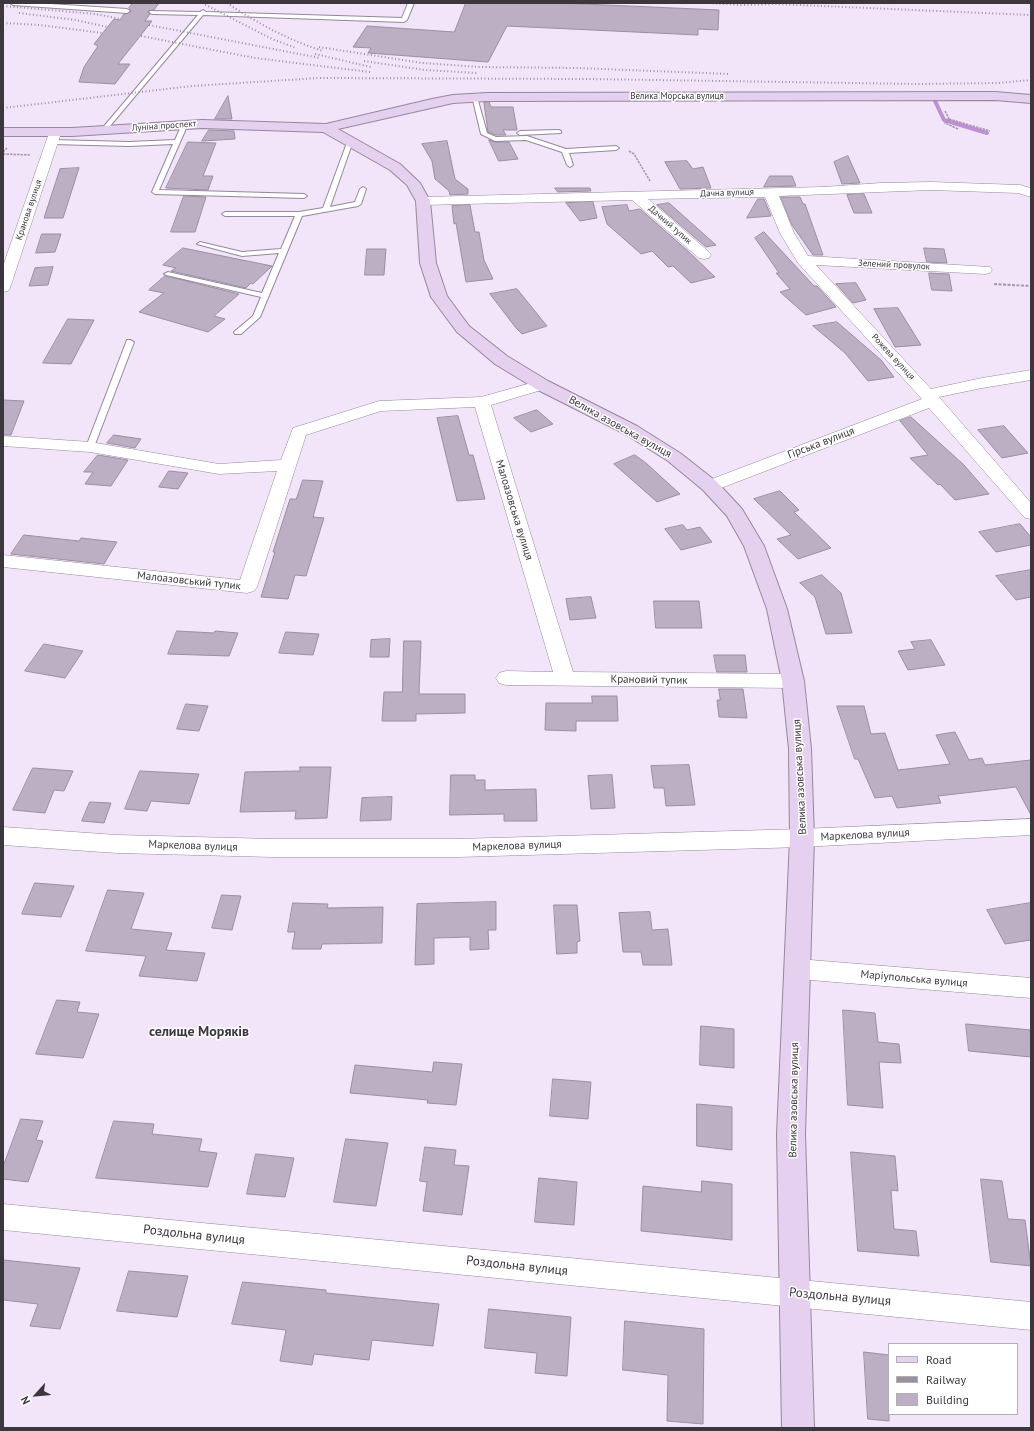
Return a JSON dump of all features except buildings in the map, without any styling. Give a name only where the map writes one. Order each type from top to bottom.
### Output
[{"type":"street","name":"Велика Морська вулиця","points":[[326,128],[432,103],[474,97],[995,96],[1031,99]]},
{"type":"street","name":"Луніна проспект","points":[[3,132],[53,137],[185,124],[326,128]]},
{"type":"street","name":"Велика азовська вулиця","points":[[326,128],[395,167],[413,183],[423,201],[428,263],[439,297],[463,329],[501,360],[542,385],[631,430],[674,457],[710,486],[735,513],[754,546],[777,609],[793,681],[800,749],[802,838],[791,1134],[798,1428]]},
{"type":"street","name":"Кранова вулиця","points":[[3,288],[53,137]]},
{"type":"street","name":"Дачна вулиця","points":[[423,201],[636,196],[931,186],[1020,189],[1031,193]]},
{"type":"street","name":"Рожева вулиця","points":[[770,192],[787,233],[803,260],[930,398],[1031,514]]},
{"type":"street","name":"Дачний тупик","points":[[636,196],[704,255]]},
{"type":"street","name":"Зелений провулок","points":[[803,260],[986,276]]},
{"type":"street","name":"Гірська вулиця","points":[[710,486],[930,398],[982,382],[1031,375]]},
{"type":"street","points":[[482,402],[542,385]]},
{"type":"street","name":"Малоазовський тупик","points":[[3,561],[247,587],[299,432],[379,406],[482,402]]},
{"type":"street","name":"Малоазовська вулиця","points":[[482,402],[565,678]]},
{"type":"street","points":[[3,440],[90,447],[219,469],[288,464]]},
{"type":"street","name":"Крановий тупик","points":[[506,678],[793,681]]},
{"type":"street","name":"Маркелова вулиця","points":[[3,836],[117,844],[289,848],[458,848],[802,838],[1031,827]]},
{"type":"street","name":"Маріупольська вулиця","points":[[798,969],[1031,988]]},
{"type":"street","name":"Роздольна вулиця","points":[[3,1217],[1031,1316]]},
{"type":"lane","points":[[13,3],[126,11]]},
{"type":"lane","points":[[152,12],[203,12],[404,20],[411,3]]},
{"type":"lane","points":[[103,131],[203,12]]},
{"type":"lane","points":[[474,97],[484,134]]},
{"type":"lane","points":[[185,124],[154,192],[304,196]]},
{"type":"lane","points":[[484,134],[559,132]]},
{"type":"lane","points":[[484,134],[495,138],[527,138],[565,151],[616,148]]},
{"type":"lane","points":[[53,137],[129,144],[177,142]]},
{"type":"lane","points":[[326,210],[350,141]]},
{"type":"lane","points":[[565,151],[570,165]]},
{"type":"lane","points":[[225,214],[299,214],[326,210],[358,204],[363,189]]},
{"type":"lane","points":[[238,332],[256,317],[299,214]]},
{"type":"lane","points":[[200,244],[242,254],[284,251]]},
{"type":"lane","points":[[168,274],[265,296]]},
{"type":"lane","points":[[90,447],[130,342]]},
{"type":"path","points":[[958,129],[945,123],[949,120],[990,131]]},
{"type":"path","points":[[3,154],[47,156]]},
{"type":"path","points":[[634,154],[652,183]]},
{"type":"path","points":[[986,276],[1031,286]]},
{"type":"waterway","points":[[935,101],[944,120],[987,133]]},
{"type":"railway","points":[[202,3],[272,39],[296,48]]},
{"type":"railway","points":[[227,3],[273,30],[297,42],[323,51]]},
{"type":"railway","points":[[709,3],[742,5],[775,4],[1031,15]]},
{"type":"railway","points":[[3,6],[96,14],[120,19]]},
{"type":"railway","points":[[19,13],[76,20],[107,27]]},
{"type":"railway","points":[[3,23],[40,25],[102,33]]},
{"type":"railway","points":[[149,25],[320,58]]},
{"type":"railway","points":[[141,36],[255,58],[370,72]]},
{"type":"railway","points":[[319,47],[422,63],[479,67],[577,68],[730,74]]},
{"type":"railway","points":[[315,54],[371,67]]},
{"type":"railway","points":[[364,61],[425,70],[477,73]]},
{"type":"railway","points":[[3,108],[192,86],[319,78],[588,79],[919,84],[998,83],[1031,80]]},
{"type":"district","name":"селище Моряків","points":[[199,1032]]}]
